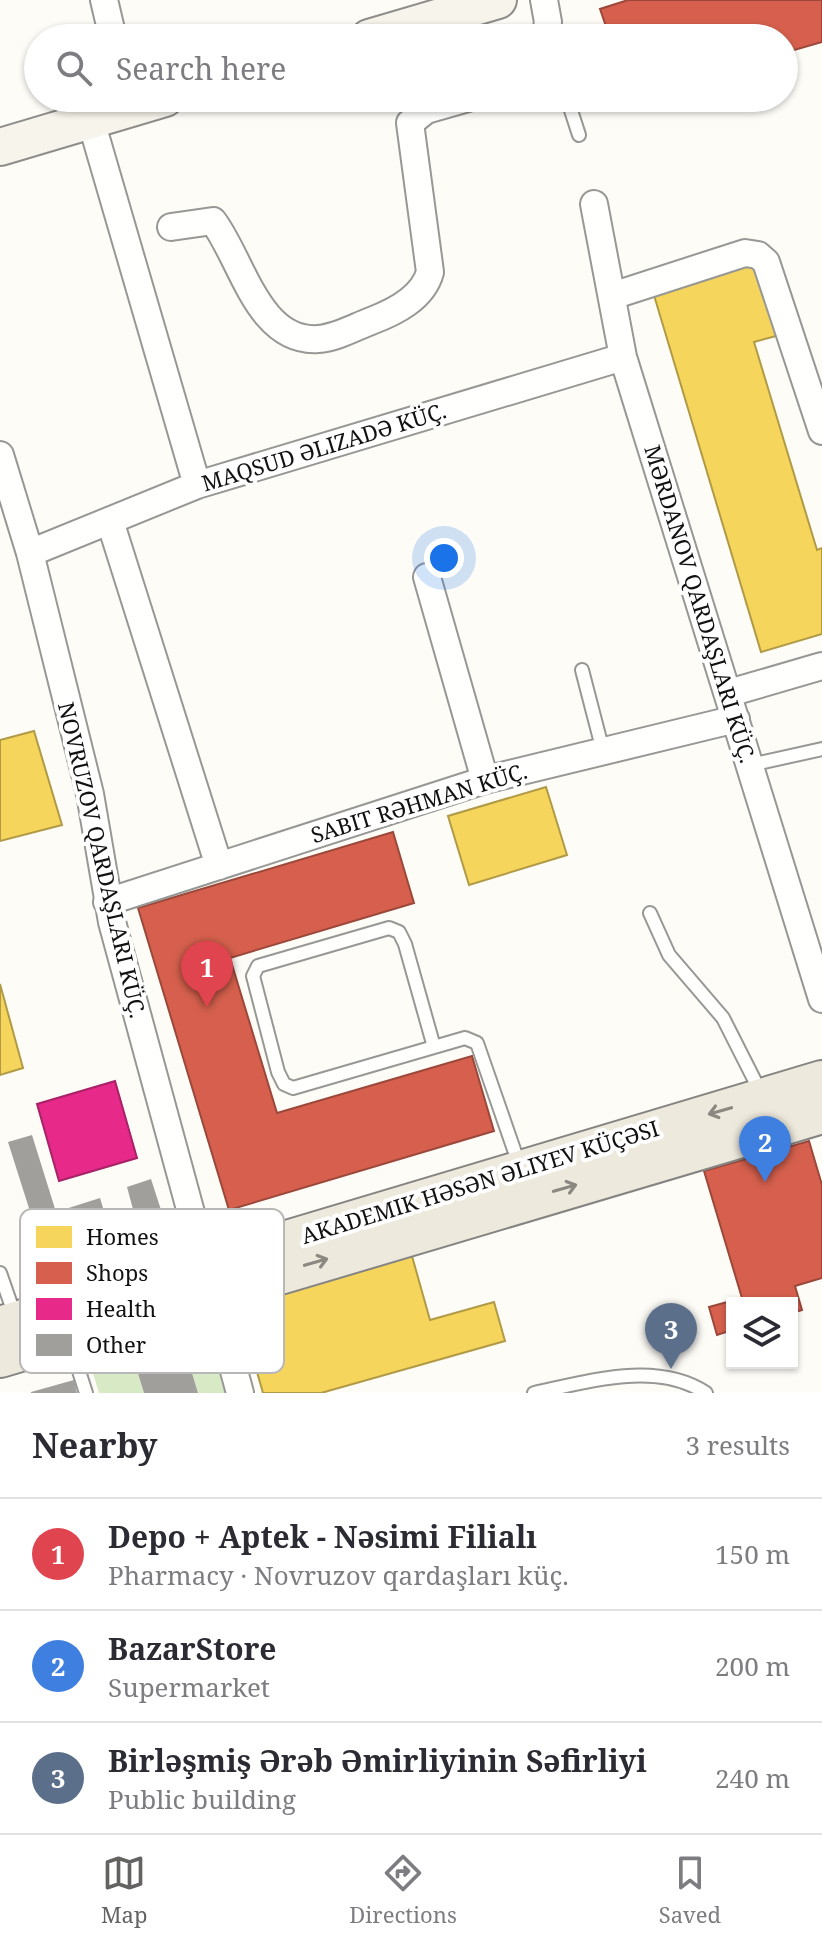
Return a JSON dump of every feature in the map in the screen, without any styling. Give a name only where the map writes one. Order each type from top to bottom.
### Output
[{"type":"main road","points":[[417,24],[498,0]]},
{"type":"main road","points":[[0,147],[91,121],[110,112]]},
{"type":"main road","name":"AKADEMIK HƏSƏN ƏLIYEV KÜÇƏSI","points":[[284,1252],[520,1169],[822,1081]]},
{"type":"main road","name":"AKADEMIK HƏSƏN ƏLIYEV KÜÇƏSI","points":[[284,1258],[822,1113]]},
{"type":"street","points":[[104,0],[110,24]]},
{"type":"street","points":[[544,0],[546,24]]},
{"type":"street","points":[[171,227],[213,221],[254,296],[274,323],[297,337],[328,336],[391,313],[421,292],[430,272],[410,123],[424,112]]},
{"type":"street","points":[[91,121],[197,485]]},
{"type":"street","points":[[594,204],[623,357],[822,999]]},
{"type":"street","points":[[612,296],[745,253],[758,255],[766,262],[822,431]]},
{"type":"street","name":"MAQSUD ƏLIZADƏ KÜÇ.","points":[[30,553],[197,485],[623,357]]},
{"type":"street","points":[[0,455],[30,553],[90,794],[107,902],[189,1209]]},
{"type":"street","points":[[110,521],[219,866]]},
{"type":"street","points":[[427,577],[485,780]]},
{"type":"street","points":[[729,693],[822,666]]},
{"type":"street","name":"SABIT RƏHMAN KÜÇ.","points":[[107,902],[485,780],[736,719]]},
{"type":"street","points":[[234,1373],[240,1393]]},
{"type":"lane","points":[[572,112],[579,135]]},
{"type":"lane","points":[[582,670],[603,751]]},
{"type":"lane","points":[[750,765],[822,749]]},
{"type":"lane","points":[[650,913],[669,955],[723,1018],[764,1098]]},
{"type":"lane","points":[[434,1047],[405,944],[399,932],[389,928],[258,966],[253,976],[284,1084],[293,1088],[465,1038],[477,1043],[520,1169]]},
{"type":"lane","points":[[0,1273],[6,1335]]},
{"type":"lane","points":[[80,1373],[86,1393]]},
{"type":"lane","points":[[534,1393],[617,1375],[668,1380],[706,1393]]},
{"type":"green space","points":[[93,1373],[138,1373],[144,1393],[99,1393]]},
{"type":"green space","points":[[192,1373],[219,1373],[225,1393],[198,1393]]},
{"type":"building: Homes","points":[[753,262],[776,336],[754,342],[817,550],[822,548],[822,634],[761,652],[653,292]]},
{"type":"building: Homes","points":[[34,731],[62,825],[0,841],[0,740]]},
{"type":"building: Homes","points":[[546,787],[567,855],[469,885],[448,816]]},
{"type":"building: Homes","points":[[0,984],[23,1068],[0,1075]]},
{"type":"building: Homes","points":[[410,1249],[430,1320],[494,1302],[505,1341],[321,1393],[263,1393],[257,1373],[284,1373],[284,1284]]},
{"type":"building: Shops","points":[[628,0],[822,0],[822,42],[798,49],[798,24],[605,24],[600,9]]},
{"type":"building: Shops","points":[[393,832],[414,903],[230,958],[277,1113],[472,1056],[494,1131],[229,1209],[138,908]]},
{"type":"building: Shops","points":[[809,1141],[822,1185],[822,1278],[795,1286],[802,1310],[798,1311],[798,1297],[742,1297],[704,1171]]},
{"type":"building: Shops","points":[[726,1302],[726,1332],[717,1335],[709,1307]]},
{"type":"building: Health","points":[[115,1081],[137,1158],[59,1181],[37,1104]]},
{"type":"building: Other","points":[[32,1135],[55,1209],[29,1209],[8,1142]]},
{"type":"building: Other","points":[[151,1179],[161,1209],[133,1209],[127,1187]]},
{"type":"building: Other","points":[[100,1198],[103,1209],[65,1209]]},
{"type":"building: Other","points":[[138,1373],[192,1373],[198,1393],[144,1393]]},
{"type":"building: Other","points":[[74,1380],[77,1393],[31,1393],[31,1392]]},
{"type":"place","name":"Depo + Aptek - Nəsimi Filialı","points":[[207,1007]]},
{"type":"place","name":"BazarStore","points":[[765,1182]]},
{"type":"place","name":"Birləşmiş Ərəb Əmirliyinin Səfirliyi","points":[[671,1369]]}]
